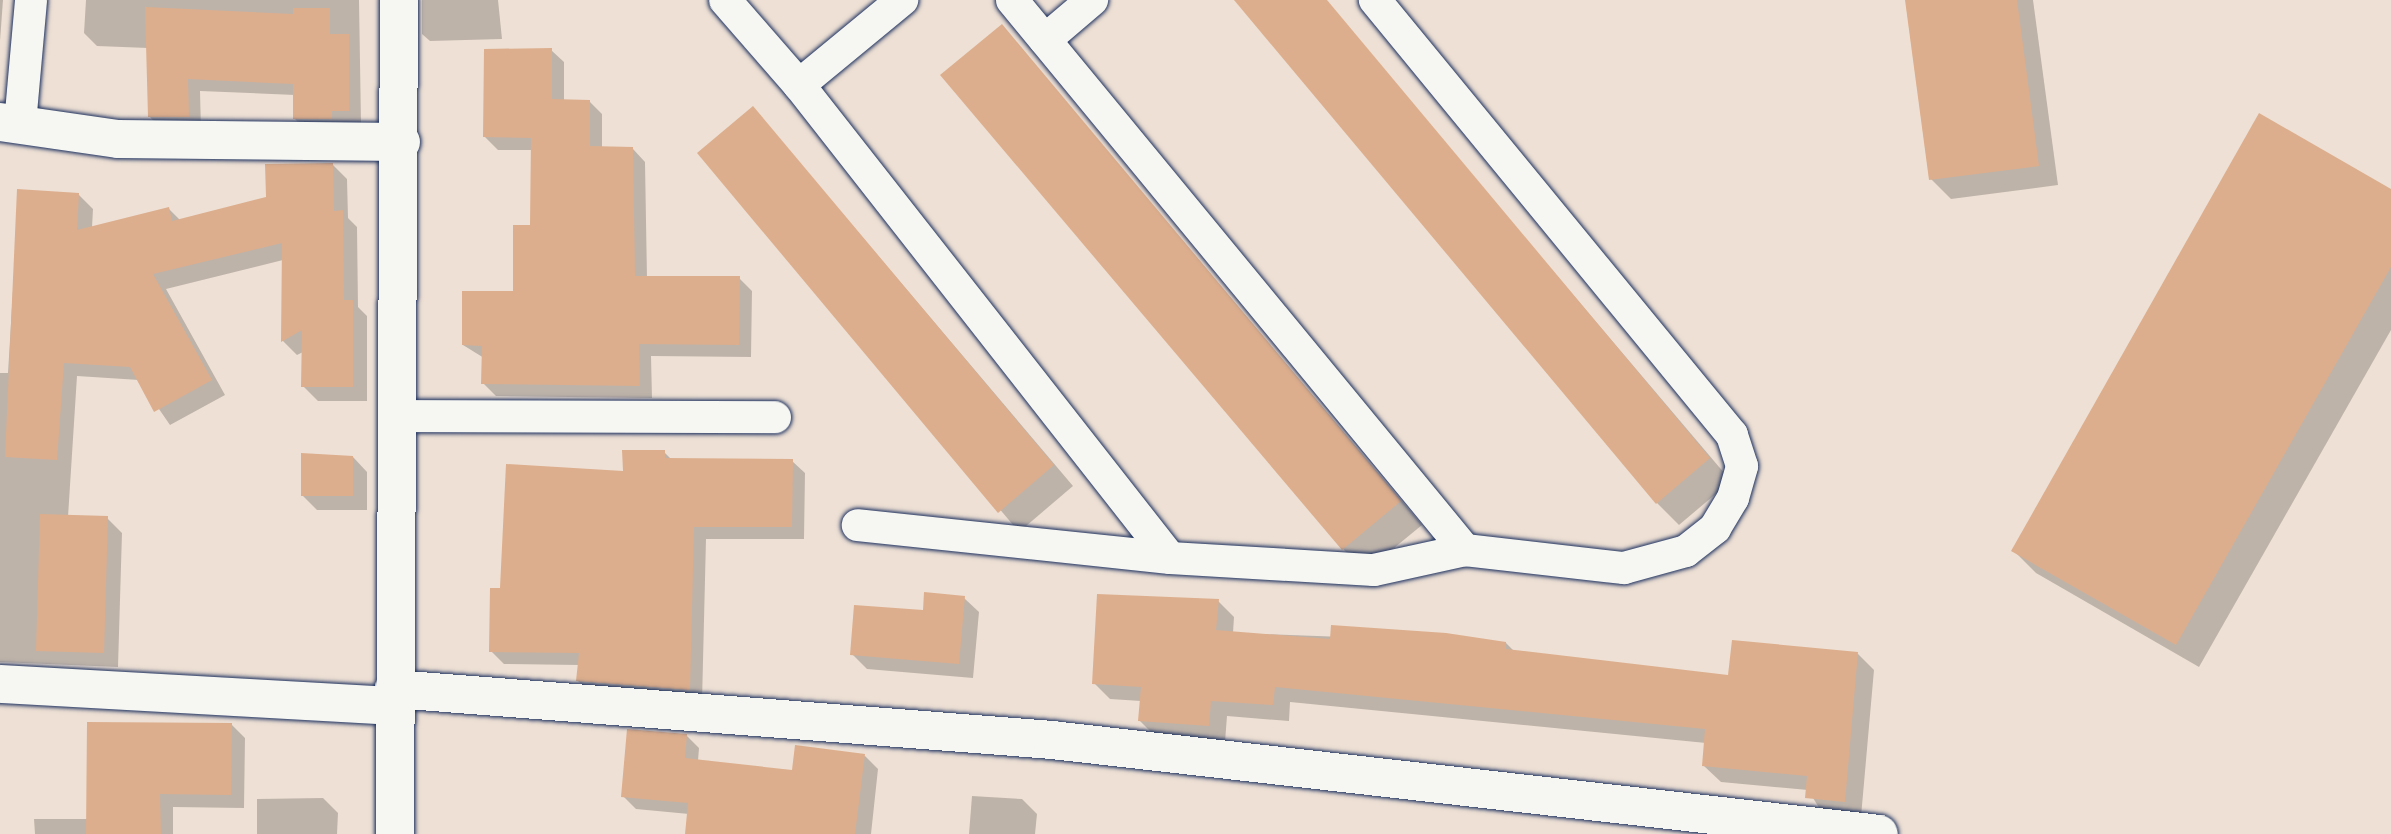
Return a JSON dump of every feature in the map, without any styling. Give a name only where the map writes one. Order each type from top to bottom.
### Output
[{"type":"street","points":[[395,834],[394,698],[401,142],[399,0]]},
{"type":"street","points":[[10,123],[118,139],[401,142]]},
{"type":"street","points":[[0,684],[394,698],[1052,740],[1879,834]]},
{"type":"lane","points":[[10,123],[31,0]]},
{"type":"lane","points":[[725,0],[800,85],[1170,558]]},
{"type":"lane","points":[[800,85],[902,0]]},
{"type":"lane","points":[[1012,0],[1465,550]]},
{"type":"lane","points":[[1045,40],[1092,0]]},
{"type":"lane","points":[[858,525],[1170,558],[1374,570],[1465,550],[1624,568],[1686,551],[1715,528],[1742,466],[1732,435],[1375,0]]},
{"type":"lane","points":[[398,416],[775,417]]},
{"type":"building","points":[[1234,0],[1327,0],[1710,458],[1656,504]]},
{"type":"building","points":[[1905,0],[2017,0],[2039,166],[1929,180]]},
{"type":"building","points":[[145,7],[293,14],[293,8],[330,8],[330,34],[349,34],[349,111],[332,111],[332,119],[293,119],[293,84],[188,79],[189,117],[148,117]]},
{"type":"building","points":[[1002,24],[1401,501],[1342,550],[940,75]]},
{"type":"building","points":[[552,48],[552,99],[590,100],[590,146],[633,147],[635,276],[740,276],[739,345],[639,344],[640,386],[481,384],[482,346],[462,345],[462,291],[513,291],[513,225],[530,225],[531,138],[483,137],[484,49]]},
{"type":"building","points":[[753,106],[1054,465],[998,513],[697,153]]},
{"type":"building","points":[[2259,113],[2391,189],[2391,267],[2176,645],[2011,551]]},
{"type":"building","points":[[333,163],[334,211],[343,210],[344,300],[353,300],[353,387],[301,387],[302,330],[281,342],[282,243],[153,274],[212,380],[154,412],[130,367],[64,363],[57,460],[5,457],[17,189],[79,193],[77,230],[169,207],[172,221],[266,197],[265,164]]},
{"type":"building","points":[[622,450],[665,450],[665,458],[793,459],[792,527],[694,527],[690,690],[576,681],[579,653],[489,652],[490,588],[500,588],[506,464],[623,471]]},
{"type":"building","points":[[301,453],[353,456],[353,496],[301,496]]},
{"type":"building","points":[[40,514],[108,516],[104,653],[36,651]]},
{"type":"building","points":[[924,592],[965,596],[959,664],[850,655],[854,605],[923,610]]},
{"type":"building","points":[[1097,594],[1219,599],[1216,630],[1330,639],[1331,625],[1446,633],[1506,642],[1506,649],[1728,675],[1732,640],[1858,652],[1845,802],[1805,798],[1807,776],[1702,766],[1705,729],[1275,687],[1273,705],[1211,701],[1209,726],[1138,721],[1141,687],[1092,684]]},
{"type":"building","points":[[87,722],[232,723],[231,795],[160,794],[161,834],[86,834]]},
{"type":"building","points":[[627,729],[687,734],[685,758],[792,770],[795,745],[865,754],[855,834],[685,834],[688,803],[621,797]]}]
